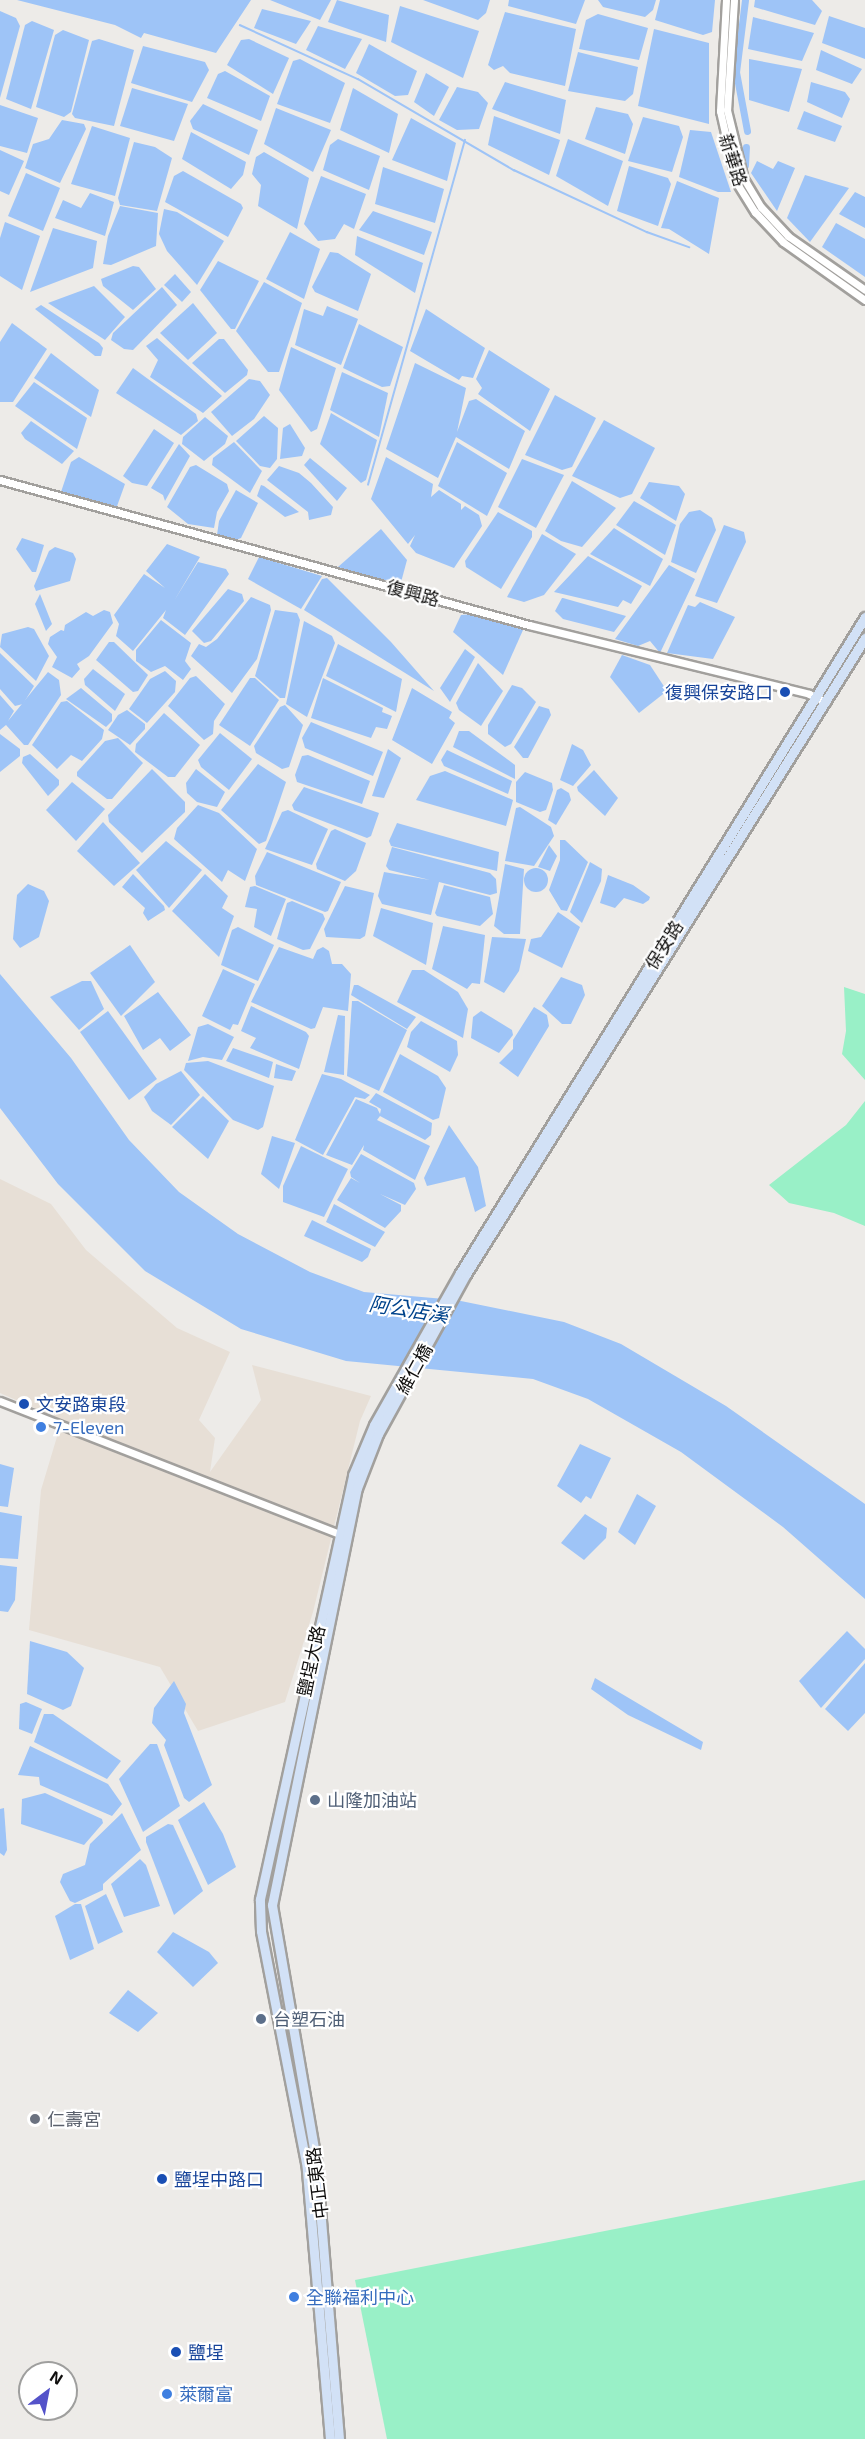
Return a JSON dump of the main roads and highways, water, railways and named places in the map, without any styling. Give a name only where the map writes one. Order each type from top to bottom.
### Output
[{"type":"main road","name":"保安路","points":[[463,1273],[865,617]]},
{"type":"main road","name":"保安路","points":[[463,1273],[865,638]]},
{"type":"main road","name":"維仁橋","points":[[392,1400],[463,1273]]},
{"type":"main road","name":"鹽埕大路","points":[[261,1931],[260,1899],[292,1773],[343,1536],[367,1459],[392,1400]]},
{"type":"main road","name":"鹽埕大路","points":[[274,1929],[275,1882],[292,1773]]},
{"type":"main road","name":"中正東路","points":[[274,1929],[316,2160],[339,2439]]},
{"type":"main road","name":"中正東路","points":[[261,1931],[307,2168],[330,2439]]},
{"type":"water","points":[[17,0],[251,0],[216,53],[144,33],[141,38],[115,25]]},
{"type":"water","points":[[270,0],[331,0],[320,20]]},
{"type":"water","points":[[337,0],[389,15],[386,42],[328,22]]},
{"type":"water","points":[[423,0],[490,0],[486,13],[478,20]]},
{"type":"water","points":[[509,0],[585,0],[576,24],[508,6]]},
{"type":"water","points":[[598,0],[656,0],[653,10],[645,17],[603,7]]},
{"type":"water","points":[[660,0],[715,0],[712,32],[703,35],[655,20]]},
{"type":"water","points":[[755,0],[812,0],[822,11],[815,25],[754,7]]},
{"type":"water","points":[[400,6],[479,31],[463,78],[391,42]]},
{"type":"water","points":[[262,9],[311,21],[296,44],[254,28]]},
{"type":"water","points":[[0,11],[16,18],[20,26],[0,98]]},
{"type":"water","points":[[505,12],[576,29],[565,86],[510,73],[503,66],[494,70],[488,65]]},
{"type":"water","points":[[598,14],[648,28],[639,60],[579,49],[586,20]]},
{"type":"water","points":[[829,16],[865,28],[865,59],[822,43]]},
{"type":"water","points":[[753,17],[814,33],[802,61],[748,49]]},
{"type":"water","points":[[32,21],[54,30],[31,109],[6,99],[25,25]]},
{"type":"water","points":[[318,26],[362,39],[345,69],[306,50]]},
{"type":"water","points":[[654,29],[709,43],[709,124],[638,106]]},
{"type":"water","points":[[63,30],[89,40],[71,112],[64,117],[36,107],[55,35]]},
{"type":"water","points":[[99,39],[134,50],[114,126],[75,118],[72,114],[92,41]]},
{"type":"water","points":[[249,39],[289,58],[273,94],[227,65],[241,40]]},
{"type":"water","points":[[369,44],[417,71],[408,95],[395,96],[356,73]]},
{"type":"water","points":[[143,46],[205,62],[209,70],[192,102],[131,83]]},
{"type":"water","points":[[821,50],[862,69],[852,84],[816,70]]},
{"type":"water","points":[[578,52],[638,67],[633,94],[625,101],[568,91]]},
{"type":"water","points":[[300,59],[345,83],[330,123],[277,104],[293,61]]},
{"type":"water","points":[[749,59],[802,69],[789,112],[749,100]]},
{"type":"water","points":[[225,71],[270,96],[261,121],[207,98],[218,74]]},
{"type":"water","points":[[426,73],[449,87],[434,116],[414,102]]},
{"type":"water","points":[[505,82],[566,100],[560,134],[492,109]]},
{"type":"water","points":[[811,82],[845,92],[850,99],[842,118],[807,102]]},
{"type":"water","points":[[457,87],[478,92],[488,103],[479,129],[457,130],[439,120]]},
{"type":"water","points":[[132,88],[188,104],[174,141],[120,126]]},
{"type":"water","points":[[353,88],[398,114],[389,153],[340,130]]},
{"type":"water","points":[[203,104],[258,130],[249,155],[193,129],[190,121]]},
{"type":"water","points":[[0,105],[38,118],[27,153],[0,146]]},
{"type":"water","points":[[596,107],[628,114],[633,124],[625,154],[585,139]]},
{"type":"water","points":[[276,108],[331,130],[313,172],[264,144]]},
{"type":"water","points":[[804,111],[842,126],[835,142],[797,129]]},
{"type":"water","points":[[494,116],[560,140],[549,175],[488,145]]},
{"type":"water","points":[[643,117],[679,126],[683,137],[672,172],[628,161]]},
{"type":"water","points":[[411,118],[456,143],[447,181],[392,160]]},
{"type":"water","points":[[62,120],[84,124],[86,129],[60,183],[25,168],[33,144],[49,139]]},
{"type":"water","points":[[92,126],[130,138],[115,196],[71,184]]},
{"type":"water","points":[[690,130],[711,132],[731,192],[718,192],[679,177]]},
{"type":"water","points":[[191,132],[246,162],[243,175],[231,189],[182,159]]},
{"type":"water","points":[[338,139],[380,156],[369,190],[323,170],[330,145]]},
{"type":"water","points":[[568,139],[623,161],[608,206],[556,176]]},
{"type":"water","points":[[134,142],[155,147],[172,158],[157,211],[120,205],[118,198]]},
{"type":"water","points":[[0,150],[24,161],[9,195],[0,191]]},
{"type":"water","points":[[264,152],[309,178],[297,229],[258,206],[261,185],[252,174],[256,157]]},
{"type":"water","points":[[757,161],[773,169],[778,161],[795,168],[777,211],[751,173]]},
{"type":"water","points":[[629,166],[668,178],[671,184],[658,226],[617,211]]},
{"type":"water","points":[[383,167],[444,189],[435,223],[375,204]]},
{"type":"water","points":[[183,171],[241,204],[243,208],[228,237],[165,202],[174,176]]},
{"type":"water","points":[[26,173],[60,188],[43,231],[8,216]]},
{"type":"water","points":[[805,175],[849,188],[810,242],[787,218]]},
{"type":"water","points":[[321,176],[366,194],[354,229],[344,224],[335,239],[318,241],[304,224]]},
{"type":"water","points":[[677,181],[719,198],[709,254],[669,229],[661,228]]},
{"type":"water","points":[[855,192],[865,197],[865,228],[839,214]]},
{"type":"water","points":[[90,193],[114,202],[105,236],[55,218],[63,200],[81,208]]},
{"type":"water","points":[[120,206],[158,213],[156,246],[111,265],[103,264],[108,236]]},
{"type":"water","points":[[164,209],[177,212],[224,241],[197,285],[167,251],[159,234]]},
{"type":"water","points":[[373,211],[432,232],[424,255],[359,230]]},
{"type":"water","points":[[5,222],[40,236],[22,290],[0,276],[0,238]]},
{"type":"water","points":[[836,223],[865,239],[865,277],[822,247]]},
{"type":"water","points":[[53,228],[97,241],[93,268],[30,292]]},
{"type":"water","points":[[290,232],[320,249],[304,299],[266,279]]},
{"type":"water","points":[[357,236],[423,263],[415,293],[355,255]]},
{"type":"water","points":[[330,252],[338,253],[371,274],[358,311],[315,292],[312,287]]},
{"type":"water","points":[[218,261],[259,281],[235,329],[231,329],[200,290]]},
{"type":"water","points":[[133,266],[139,267],[156,289],[133,310],[103,286],[101,279]]},
{"type":"water","points":[[175,274],[191,292],[182,302],[164,285]]},
{"type":"water","points":[[264,282],[302,303],[279,372],[268,372],[236,331]]},
{"type":"water","points":[[94,286],[125,317],[105,340],[48,303]]},
{"type":"water","points":[[162,287],[177,305],[133,350],[124,349],[111,340],[113,333]]},
{"type":"water","points":[[193,303],[217,333],[188,360],[160,333]]},
{"type":"water","points":[[41,305],[99,343],[103,348],[101,356],[95,356],[35,309]]},
{"type":"water","points":[[327,306],[358,319],[341,365],[295,345],[304,309],[323,316]]},
{"type":"water","points":[[426,309],[485,348],[473,378],[462,376],[459,380],[410,351]]},
{"type":"water","points":[[12,323],[47,349],[13,402],[0,402],[0,342]]},
{"type":"water","points":[[359,324],[403,347],[390,386],[382,387],[343,368]]},
{"type":"water","points":[[157,338],[222,396],[203,413],[150,377],[158,360],[146,346]]},
{"type":"water","points":[[219,339],[224,339],[248,370],[247,375],[225,393],[192,363]]},
{"type":"water","points":[[291,347],[336,368],[317,429],[311,432],[279,390]]},
{"type":"water","points":[[489,350],[550,389],[530,431],[478,394],[482,388],[476,379]]},
{"type":"water","points":[[51,353],[99,390],[91,417],[34,378]]},
{"type":"water","points":[[415,363],[466,388],[457,432],[469,401],[476,399],[525,431],[509,469],[456,437],[438,478],[386,449]]},
{"type":"water","points":[[133,368],[196,414],[198,421],[181,435],[116,393]]},
{"type":"water","points":[[342,372],[388,393],[379,437],[330,410]]},
{"type":"water","points":[[249,379],[260,381],[270,395],[254,419],[232,436],[211,412]]},
{"type":"water","points":[[34,382],[87,418],[77,449],[15,406]]},
{"type":"water","points":[[555,395],[596,418],[572,467],[562,470],[525,455]]},
{"type":"water","points":[[331,413],[377,440],[366,480],[361,483],[320,444]]},
{"type":"water","points":[[264,416],[278,428],[277,459],[270,468],[260,466],[236,441]]},
{"type":"water","points":[[205,417],[228,436],[225,444],[204,461],[182,444],[183,437]]},
{"type":"water","points":[[604,420],[655,448],[632,494],[620,498],[572,476]]},
{"type":"water","points":[[31,421],[74,451],[62,464],[25,439],[21,433]]},
{"type":"water","points":[[290,424],[305,448],[302,456],[280,459],[283,428]]},
{"type":"water","points":[[154,429],[174,443],[147,486],[132,483],[123,476]]},
{"type":"water","points":[[234,442],[262,471],[250,493],[212,465],[213,458]]},
{"type":"water","points":[[457,442],[507,473],[487,516],[438,486]]},
{"type":"water","points":[[179,444],[190,456],[165,501],[163,495],[151,488]]},
{"type":"water","points":[[79,457],[125,484],[116,509],[61,492],[71,462]]},
{"type":"water","points":[[386,457],[433,484],[431,497],[439,490],[461,504],[461,510],[465,506],[479,515],[482,526],[454,568],[416,553],[410,546],[415,535],[408,544],[371,499]]},
{"type":"water","points":[[310,458],[347,488],[337,501],[304,465]]},
{"type":"water","points":[[522,459],[564,475],[536,528],[498,507]]},
{"type":"water","points":[[196,465],[227,484],[229,491],[217,512],[214,528],[188,524],[167,507],[190,467]]},
{"type":"water","points":[[279,466],[299,473],[311,483],[333,507],[331,515],[309,520],[308,512],[267,480]]},
{"type":"water","points":[[572,481],[616,508],[582,547],[561,541],[545,531]]},
{"type":"water","points":[[649,482],[679,486],[685,494],[676,521],[640,498]]},
{"type":"water","points":[[261,485],[299,512],[285,517],[257,496]]},
{"type":"water","points":[[236,490],[258,503],[241,538],[236,540],[217,535],[219,521]]},
{"type":"water","points":[[634,501],[676,525],[665,555],[616,525]]},
{"type":"water","points":[[700,510],[712,518],[716,530],[696,573],[671,562],[680,524],[689,512]]},
{"type":"water","points":[[498,512],[532,531],[532,537],[501,589],[466,567],[465,561]]},
{"type":"water","points":[[724,525],[744,532],[746,542],[717,603],[695,596]]},
{"type":"water","points":[[614,528],[663,559],[650,586],[590,554]]},
{"type":"water","points":[[381,529],[407,560],[400,586],[338,567]]},
{"type":"water","points":[[542,534],[576,554],[544,595],[524,602],[507,597]]},
{"type":"water","points":[[22,538],[44,545],[36,572],[32,572],[16,549]]},
{"type":"water","points":[[167,544],[200,557],[174,601],[198,562],[226,569],[229,574],[185,635],[163,618],[166,610],[133,651],[116,636],[119,624],[114,615],[144,574],[165,588],[146,571]]},
{"type":"water","points":[[55,547],[73,553],[76,559],[70,581],[36,591],[34,586],[49,551]]},
{"type":"water","points":[[588,556],[642,586],[631,604],[623,600],[618,607],[554,592]]},
{"type":"water","points":[[259,557],[322,576],[301,609],[248,579]]},
{"type":"water","points":[[669,565],[695,579],[660,653],[650,641],[638,646],[615,639]]},
{"type":"water","points":[[327,578],[391,642],[434,691],[304,610],[322,579]]},
{"type":"water","points":[[228,589],[242,594],[244,601],[211,641],[204,643],[192,631]]},
{"type":"water","points":[[40,594],[52,624],[46,631],[35,604]]},
{"type":"water","points":[[251,597],[270,605],[271,610],[257,659],[232,693],[191,656],[199,644],[206,647],[217,639]]},
{"type":"water","points":[[562,598],[626,616],[614,632],[563,619],[555,611]]},
{"type":"water","points":[[700,602],[735,617],[713,659],[667,653],[688,605],[695,607]]},
{"type":"water","points":[[104,610],[110,612],[113,623],[89,656],[77,664],[80,669],[72,678],[52,667],[57,657],[48,644],[50,637],[61,630],[64,631],[65,625],[86,612],[93,616]]},
{"type":"water","points":[[275,610],[297,613],[300,620],[285,698],[280,698],[255,676]]},
{"type":"water","points":[[473,614],[523,630],[503,675],[453,632],[461,615]]},
{"type":"water","points":[[161,620],[191,643],[185,661],[191,669],[183,680],[165,666],[151,672],[136,661],[136,650]]},
{"type":"water","points":[[304,621],[332,636],[335,643],[307,717],[286,704]]},
{"type":"water","points":[[28,627],[34,629],[49,656],[36,681],[0,647],[2,634]]},
{"type":"water","points":[[109,642],[114,642],[148,675],[138,691],[133,692],[96,660]]},
{"type":"water","points":[[338,644],[402,679],[396,712],[326,676]]},
{"type":"water","points":[[465,649],[475,657],[450,702],[440,688]]},
{"type":"water","points":[[0,653],[34,686],[23,704],[15,706],[0,689]]},
{"type":"water","points":[[622,655],[650,665],[667,691],[639,713],[610,677]]},
{"type":"water","points":[[478,663],[503,691],[481,726],[459,710],[456,703]]},
{"type":"water","points":[[93,669],[125,694],[115,711],[85,685],[84,679]]},
{"type":"water","points":[[165,671],[176,681],[175,692],[147,723],[129,709],[150,679]]},
{"type":"water","points":[[48,672],[59,680],[61,695],[28,745],[24,745],[6,725],[0,730],[0,695],[14,711],[8,721]]},
{"type":"water","points":[[196,676],[225,704],[214,721],[213,734],[204,740],[168,706],[190,678]]},
{"type":"water","points":[[250,678],[255,678],[279,700],[250,746],[219,725]]},
{"type":"water","points":[[323,678],[383,708],[382,712],[392,716],[387,729],[376,727],[371,738],[311,718]]},
{"type":"water","points":[[512,685],[522,688],[536,702],[511,744],[505,747],[488,734],[488,725]]},
{"type":"water","points":[[81,688],[112,714],[112,721],[106,727],[66,699]]},
{"type":"water","points":[[412,688],[452,712],[449,718],[455,723],[432,764],[392,740]]},
{"type":"water","points":[[67,701],[104,730],[102,739],[82,761],[71,755],[57,769],[32,745],[61,702]]},
{"type":"water","points":[[285,705],[303,725],[289,767],[282,769],[256,753],[254,746],[280,707]]},
{"type":"water","points":[[539,706],[549,709],[551,715],[528,758],[523,758],[514,747]]},
{"type":"water","points":[[127,710],[145,724],[145,729],[130,745],[108,730],[118,715]]},
{"type":"water","points":[[164,713],[200,745],[175,777],[168,777],[135,752],[136,744]]},
{"type":"water","points":[[311,722],[383,752],[373,776],[305,748],[302,738]]},
{"type":"water","points":[[459,731],[469,731],[515,765],[515,779],[453,747]]},
{"type":"water","points":[[220,733],[252,759],[229,790],[201,767],[198,760]]},
{"type":"water","points":[[0,734],[20,749],[20,756],[0,772]]},
{"type":"water","points":[[118,738],[143,763],[112,799],[107,799],[77,776],[77,772],[105,741]]},
{"type":"water","points":[[572,744],[583,750],[591,765],[573,786],[560,780]]},
{"type":"water","points":[[388,749],[401,758],[384,798],[372,796]]},
{"type":"water","points":[[447,750],[512,781],[508,794],[444,766],[441,760]]},
{"type":"water","points":[[30,754],[59,780],[59,785],[48,796],[22,763],[23,757]]},
{"type":"water","points":[[308,755],[370,781],[362,804],[297,782],[295,775],[302,756]]},
{"type":"water","points":[[258,764],[286,782],[266,841],[259,844],[221,810]]},
{"type":"water","points":[[152,769],[185,802],[185,812],[142,853],[109,822],[108,815]]},
{"type":"water","points":[[196,769],[225,792],[217,807],[197,802],[187,793],[186,783]]},
{"type":"water","points":[[594,770],[618,798],[605,816],[578,791],[577,787]]},
{"type":"water","points":[[445,771],[513,800],[506,826],[416,800],[430,776]]},
{"type":"water","points":[[525,772],[552,783],[553,790],[546,810],[540,812],[516,802],[516,782]]},
{"type":"water","points":[[72,782],[105,809],[76,841],[46,810]]},
{"type":"water","points":[[304,787],[379,813],[371,836],[367,838],[294,810],[292,805]]},
{"type":"water","points":[[561,788],[569,793],[571,800],[556,825],[548,820],[557,790]]},
{"type":"water","points":[[198,805],[219,813],[257,849],[245,881],[228,870],[222,882],[174,839],[177,828]]},
{"type":"water","points":[[520,807],[551,827],[554,836],[534,866],[505,861],[516,808]]},
{"type":"water","points":[[288,810],[328,829],[312,865],[265,849],[282,812]]},
{"type":"water","points":[[103,822],[140,863],[114,886],[77,851]]},
{"type":"water","points":[[397,823],[499,852],[497,871],[391,846],[389,841]]},
{"type":"water","points":[[335,829],[366,843],[356,871],[345,881],[317,869],[316,864],[331,831]]},
{"type":"water","points":[[560,840],[565,840],[588,862],[567,911],[561,910],[549,890],[560,860]]},
{"type":"water","points":[[166,841],[202,870],[169,908],[136,870]]},
{"type":"water","points":[[549,845],[557,856],[550,871],[538,867]]},
{"type":"water","points":[[392,847],[490,873],[496,879],[497,893],[490,895],[439,882],[431,915],[382,904],[378,896],[384,872],[430,880],[389,870],[386,866]]},
{"type":"water","points":[[267,852],[341,882],[328,911],[325,912],[256,885],[255,876]]},
{"type":"water","points":[[590,862],[602,869],[601,881],[582,923],[570,912]]},
{"type":"water","points":[[505,864],[524,869],[520,934],[504,934],[494,926]]},
{"type":"water","points":[[536,868],[544,872],[548,880],[544,888],[536,892],[528,888],[524,880],[528,872]]},
{"type":"water","points":[[133,874],[164,906],[165,910],[148,921],[143,913],[145,908],[122,887]]},
{"type":"water","points":[[205,874],[228,896],[222,908],[234,916],[219,957],[172,911]]},
{"type":"water","points":[[608,875],[633,885],[650,897],[649,900],[643,904],[624,898],[615,908],[600,903]]},
{"type":"water","points":[[28,884],[44,891],[49,901],[39,937],[20,948],[13,939],[17,895]]},
{"type":"water","points":[[444,885],[490,897],[493,914],[480,926],[437,916],[435,913]]},
{"type":"water","points":[[255,886],[286,899],[271,936],[254,927],[257,909],[245,907],[250,887]]},
{"type":"water","points":[[345,886],[374,893],[365,936],[360,939],[326,937],[324,929]]},
{"type":"water","points":[[292,901],[323,914],[325,919],[310,949],[303,950],[277,939],[287,903]]},
{"type":"water","points":[[381,908],[433,923],[426,965],[373,936]]},
{"type":"water","points":[[558,912],[580,927],[562,968],[528,951],[531,939],[541,937]]},
{"type":"water","points":[[443,926],[485,935],[480,984],[472,983],[467,989],[432,969]]},
{"type":"water","points":[[238,927],[274,945],[258,981],[221,965],[232,930]]},
{"type":"water","points":[[492,937],[526,939],[519,971],[504,993],[484,982]]},
{"type":"water","points":[[130,945],[155,982],[121,1016],[90,973]]},
{"type":"water","points":[[279,947],[313,959],[317,950],[323,947],[329,951],[332,964],[342,964],[351,974],[348,1011],[323,1007],[315,1028],[311,1029],[251,1002]]},
{"type":"water","points":[[223,969],[255,984],[238,1025],[233,1024],[230,1030],[202,1016]]},
{"type":"water","points":[[412,970],[424,970],[458,992],[468,1009],[463,1038],[397,1002]]},
{"type":"water","name":"阿公店溪","points":[[0,974],[71,1058],[129,1140],[179,1192],[238,1234],[310,1272],[364,1292],[456,1300],[564,1322],[621,1344],[726,1406],[865,1504],[865,1599],[783,1527],[681,1452],[588,1399],[533,1379],[346,1361],[241,1329],[145,1271],[58,1184],[0,1108]]},
{"type":"water","points":[[561,977],[582,985],[585,995],[571,1024],[562,1024],[542,1006]]},
{"type":"water","points":[[82,981],[91,981],[104,1009],[79,1030],[50,997]]},
{"type":"water","points":[[354,985],[358,985],[416,1017],[407,1029],[351,995]]},
{"type":"water","points":[[158,992],[191,1035],[170,1051],[160,1038],[143,1050],[124,1016]]},
{"type":"water","points":[[352,1001],[358,1001],[407,1030],[379,1091],[347,1076]]},
{"type":"water","points":[[251,1006],[306,1032],[309,1036],[299,1069],[250,1048],[256,1038],[241,1031]]},
{"type":"water","points":[[534,1007],[547,1015],[549,1026],[518,1077],[499,1063],[513,1049],[513,1040]]},
{"type":"water","points":[[108,1011],[157,1079],[129,1100],[80,1032]]},
{"type":"water","points":[[481,1011],[512,1030],[513,1035],[499,1053],[471,1038],[473,1017]]},
{"type":"water","points":[[338,1015],[345,1016],[344,1075],[324,1072]]},
{"type":"water","points":[[421,1021],[457,1041],[458,1055],[450,1072],[407,1047],[411,1032]]},
{"type":"water","points":[[208,1024],[234,1037],[222,1060],[203,1057],[188,1061],[198,1027]]},
{"type":"water","points":[[233,1048],[273,1062],[269,1078],[226,1061]]},
{"type":"water","points":[[400,1054],[438,1076],[446,1088],[439,1118],[433,1120],[383,1092]]},
{"type":"water","points":[[208,1061],[274,1086],[263,1127],[258,1130],[233,1120],[184,1070],[186,1063]]},
{"type":"water","points":[[276,1064],[296,1071],[292,1081],[274,1078]]},
{"type":"water","points":[[181,1071],[200,1095],[171,1125],[152,1111],[144,1097],[156,1084]]},
{"type":"water","points":[[322,1074],[341,1079],[370,1095],[365,1099],[355,1097],[323,1155],[295,1140]]},
{"type":"water","points":[[376,1093],[432,1123],[431,1135],[425,1140],[380,1116],[377,1120],[430,1146],[415,1180],[363,1150],[364,1145],[352,1165],[326,1155],[356,1099],[377,1108],[380,1114],[381,1109],[369,1102]]},
{"type":"water","points":[[203,1096],[229,1121],[208,1159],[172,1127]]},
{"type":"water","points":[[449,1125],[478,1167],[486,1206],[475,1212],[465,1177],[427,1186],[424,1178]]},
{"type":"water","points":[[272,1136],[295,1143],[279,1189],[261,1174]]},
{"type":"water","points":[[301,1146],[348,1169],[324,1217],[283,1202],[283,1186]]},
{"type":"water","points":[[361,1154],[414,1183],[416,1189],[405,1205],[380,1194],[401,1205],[401,1211],[385,1228],[337,1200],[351,1178],[360,1183],[351,1177],[350,1172]]},
{"type":"water","points":[[334,1204],[385,1232],[375,1247],[326,1222]]},
{"type":"water","points":[[312,1220],[371,1249],[368,1257],[362,1262],[304,1236]]},
{"type":"water","points":[[580,1444],[611,1458],[591,1499],[586,1496],[581,1503],[557,1486]]},
{"type":"water","points":[[0,1464],[14,1468],[8,1507],[0,1506]]},
{"type":"water","points":[[637,1494],[656,1506],[635,1545],[618,1532]]},
{"type":"water","points":[[0,1512],[22,1516],[18,1559],[0,1558]]},
{"type":"water","points":[[585,1514],[607,1528],[606,1538],[584,1560],[561,1543]]},
{"type":"water","points":[[0,1565],[17,1567],[15,1600],[8,1612],[0,1611]]},
{"type":"water","points":[[847,1631],[865,1649],[865,1659],[821,1708],[799,1681]]},
{"type":"water","points":[[30,1641],[67,1652],[84,1668],[71,1706],[63,1710],[27,1694]]},
{"type":"water","points":[[865,1663],[865,1713],[848,1731],[825,1709]]},
{"type":"water","points":[[595,1678],[703,1742],[701,1750],[628,1715],[591,1689]]},
{"type":"water","points":[[174,1681],[186,1704],[184,1713],[212,1785],[189,1802],[184,1798],[164,1745],[166,1740],[152,1723],[154,1708]]},
{"type":"water","points":[[26,1702],[42,1709],[32,1734],[19,1729],[20,1704]]},
{"type":"water","points":[[44,1714],[53,1714],[121,1761],[107,1779],[34,1742]]},
{"type":"water","points":[[150,1744],[157,1744],[180,1806],[143,1832],[119,1779]]},
{"type":"water","points":[[30,1746],[108,1784],[122,1804],[112,1816],[40,1785],[39,1777],[18,1775]]},
{"type":"water","points":[[45,1793],[102,1819],[103,1823],[84,1845],[21,1824],[22,1799]]},
{"type":"water","points":[[204,1802],[223,1834],[236,1867],[208,1885],[178,1820]]},
{"type":"water","points":[[4,1808],[7,1850],[4,1856],[0,1853],[0,1809]]},
{"type":"water","points":[[122,1813],[141,1850],[103,1884],[103,1890],[75,1903],[70,1901],[60,1882],[63,1874],[85,1865],[90,1844]]},
{"type":"water","points":[[168,1824],[173,1825],[203,1891],[174,1915],[146,1842],[146,1837]]},
{"type":"water","points":[[140,1859],[146,1865],[160,1906],[124,1917],[111,1884]]},
{"type":"water","points":[[106,1894],[123,1932],[98,1944],[85,1906]]},
{"type":"water","points":[[75,1904],[81,1904],[94,1949],[70,1960],[55,1916]]},
{"type":"water","points":[[173,1932],[209,1952],[218,1963],[193,1987],[157,1952]]},
{"type":"water","points":[[128,1990],[158,2013],[138,2032],[109,2013]]},
{"type":"waterway","points":[[745,0],[736,72],[747,131]]},
{"type":"waterway","points":[[240,25],[358,79],[514,170],[647,232],[689,247]]},
{"type":"waterway","points":[[368,485],[465,140]]},
{"type":"waterway","points":[[745,165],[746,147]]},
{"type":"place","name":"復興保安路口","points":[[785,692]]},
{"type":"place","name":"文安路東段","points":[[24,1404]]},
{"type":"place","name":"7-Eleven","points":[[41,1427]]},
{"type":"place","name":"山隆加油站","points":[[315,1800]]},
{"type":"place","name":"台塑石油","points":[[261,2019]]},
{"type":"place","name":"仁壽宮","points":[[35,2119]]},
{"type":"place","name":"鹽埕中路口","points":[[162,2179]]},
{"type":"place","name":"全聯福利中心","points":[[294,2297]]},
{"type":"place","name":"鹽埕","points":[[176,2352]]},
{"type":"place","name":"萊爾富","points":[[167,2394]]}]
